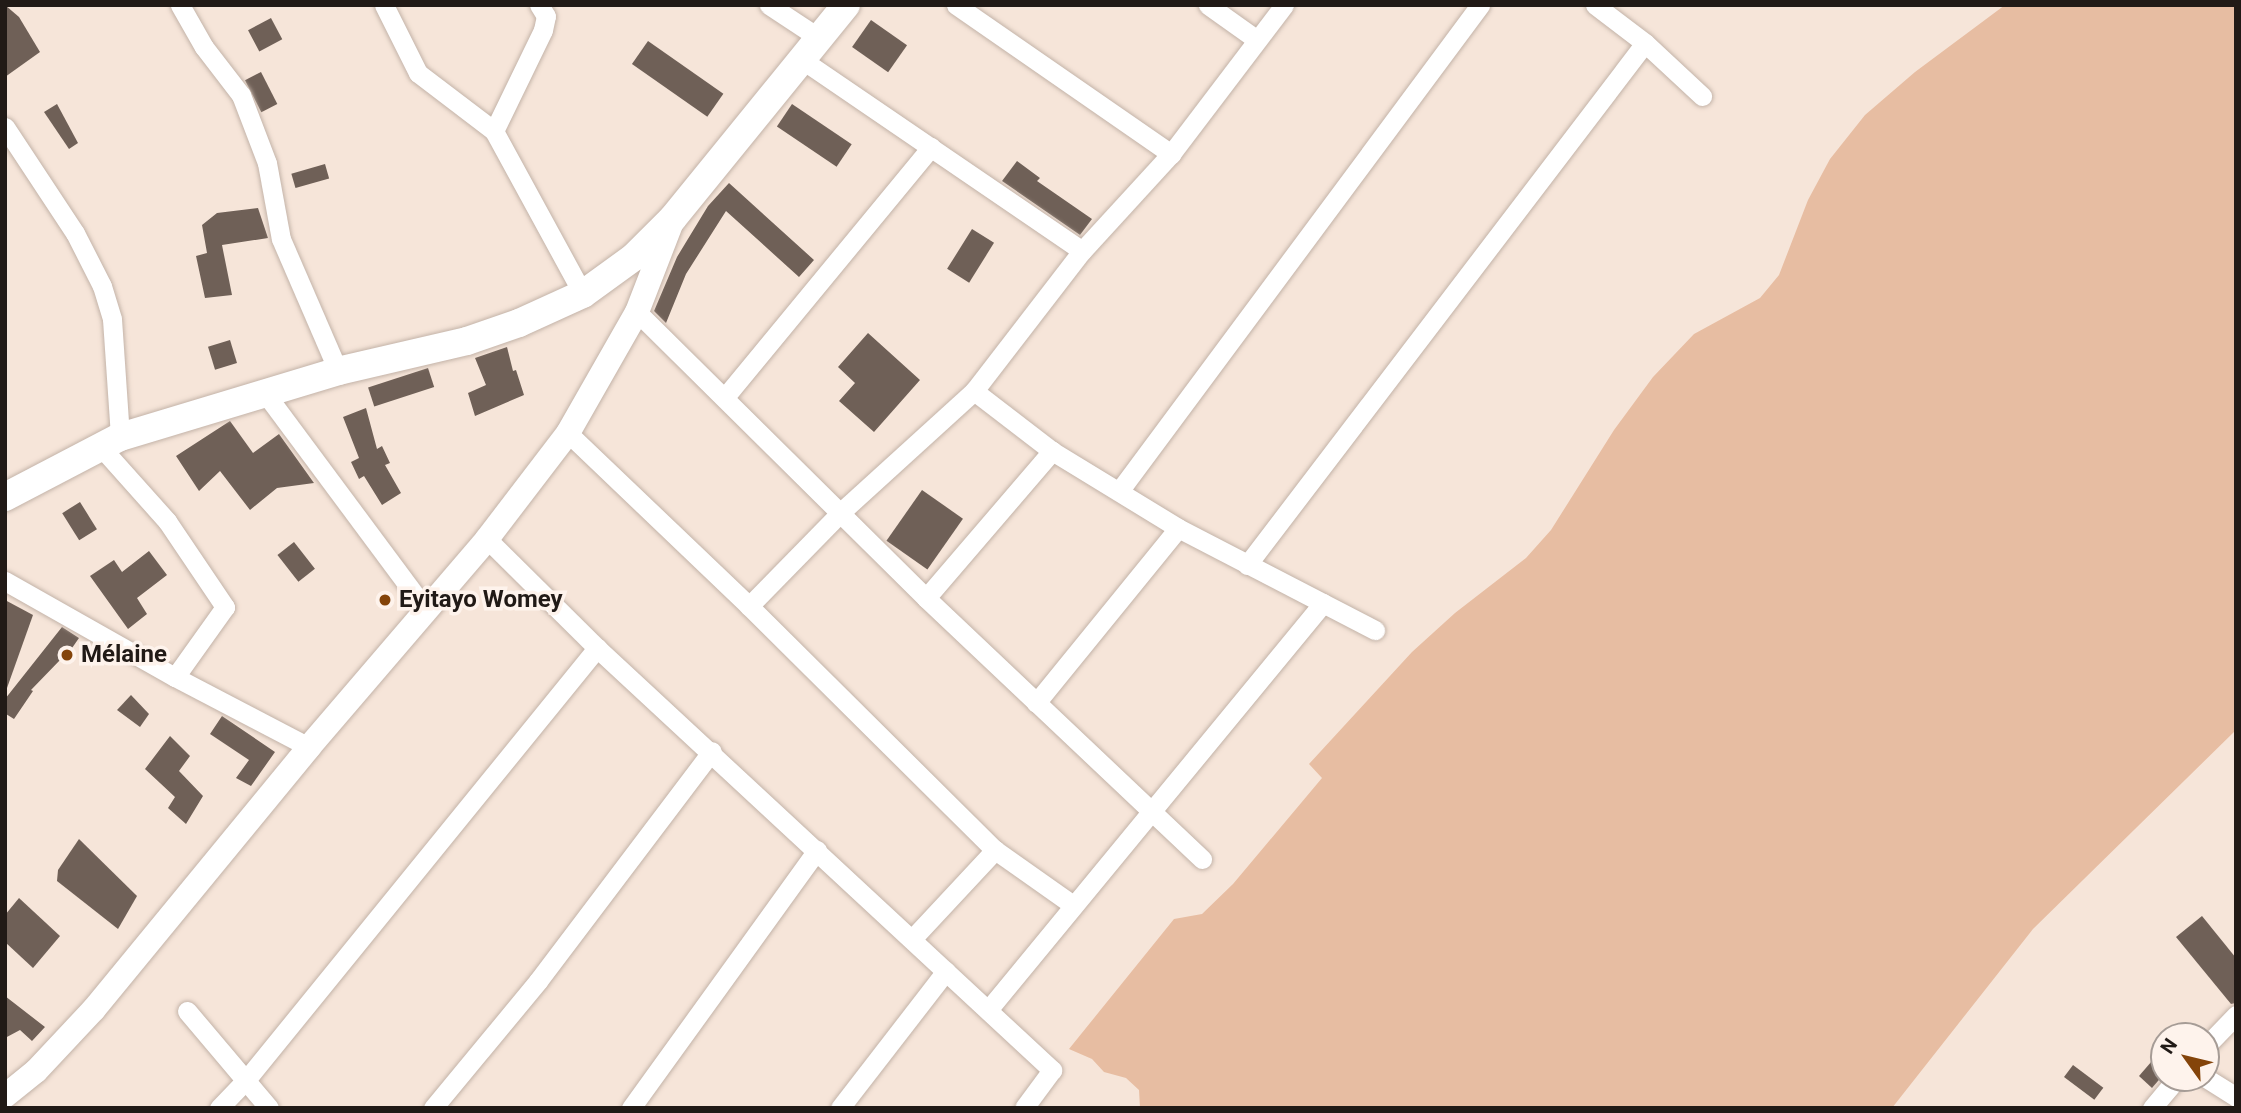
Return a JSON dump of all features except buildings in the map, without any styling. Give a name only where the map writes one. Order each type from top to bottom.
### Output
[{"type":"main road","points":[[11,486],[110,441],[338,371],[467,341],[529,319],[583,293],[634,257],[673,218],[846,5]]},
{"type":"street","points":[[180,5],[204,47],[241,95],[267,163],[281,239],[338,371]]},
{"type":"street","points":[[384,5],[418,73],[494,131],[583,293]]},
{"type":"street","points":[[494,131],[543,30],[546,16],[539,5]]},
{"type":"street","points":[[769,5],[810,48],[931,147],[1082,251]]},
{"type":"street","points":[[956,5],[1171,154]]},
{"type":"street","points":[[1208,5],[1257,40]]},
{"type":"street","points":[[750,606],[841,512],[974,391],[1082,251],[1171,154],[1283,5]]},
{"type":"street","points":[[1120,490],[1480,5]]},
{"type":"street","points":[[1595,5],[1645,43],[1702,96]]},
{"type":"street","points":[[1247,565],[1645,43]]},
{"type":"street","points":[[5,127],[69,222],[102,286],[112,319],[110,441],[225,607],[175,677]]},
{"type":"street","points":[[725,397],[931,147]]},
{"type":"street","points":[[5,1097],[36,1071],[94,1010],[309,747],[486,539],[568,433],[637,312],[673,218]]},
{"type":"street","points":[[637,312],[926,598],[1150,813],[1202,859]]},
{"type":"street","points":[[974,391],[1052,451],[1120,490],[1178,528],[1375,631]]},
{"type":"street","points":[[265,393],[426,610]]},
{"type":"street","points":[[568,433],[750,606],[995,850],[1073,905]]},
{"type":"street","points":[[926,598],[1052,451]]},
{"type":"street","points":[[1036,703],[1178,528]]},
{"type":"street","points":[[486,539],[597,648],[712,751],[1052,1070],[1024,1108]]},
{"type":"street","points":[[5,582],[175,677],[309,747]]},
{"type":"street","points":[[988,1010],[1323,603]]},
{"type":"street","points":[[219,1108],[246,1080],[597,648]]},
{"type":"street","points":[[433,1108],[538,981],[712,751]]},
{"type":"street","points":[[631,1108],[817,850]]},
{"type":"street","points":[[912,939],[995,850]]},
{"type":"street","points":[[840,1108],[946,971]]},
{"type":"street","points":[[187,1011],[269,1108]]},
{"type":"street","points":[[2220,1032],[2236,1015]]},
{"type":"street","points":[[2220,1087],[2236,1097]]},
{"type":"street","points":[[2152,1108],[2165,1092]]},
{"type":"shaded area","points":[[2005,5],[2236,5],[2236,730],[2033,929],[1892,1108],[1140,1108],[1139,1090],[1126,1078],[1104,1072],[1092,1059],[1069,1049],[1174,919],[1202,914],[1233,884],[1322,778],[1309,764],[1412,652],[1455,613],[1526,558],[1551,530],[1614,430],[1653,377],[1694,334],[1760,298],[1779,275],[1808,200],[1830,159],[1865,115],[1915,72]]},
{"type":"place","name":"Eyitayo Womey","points":[[385,600]]},
{"type":"place","name":"Mélaine","points":[[67,655]]}]
